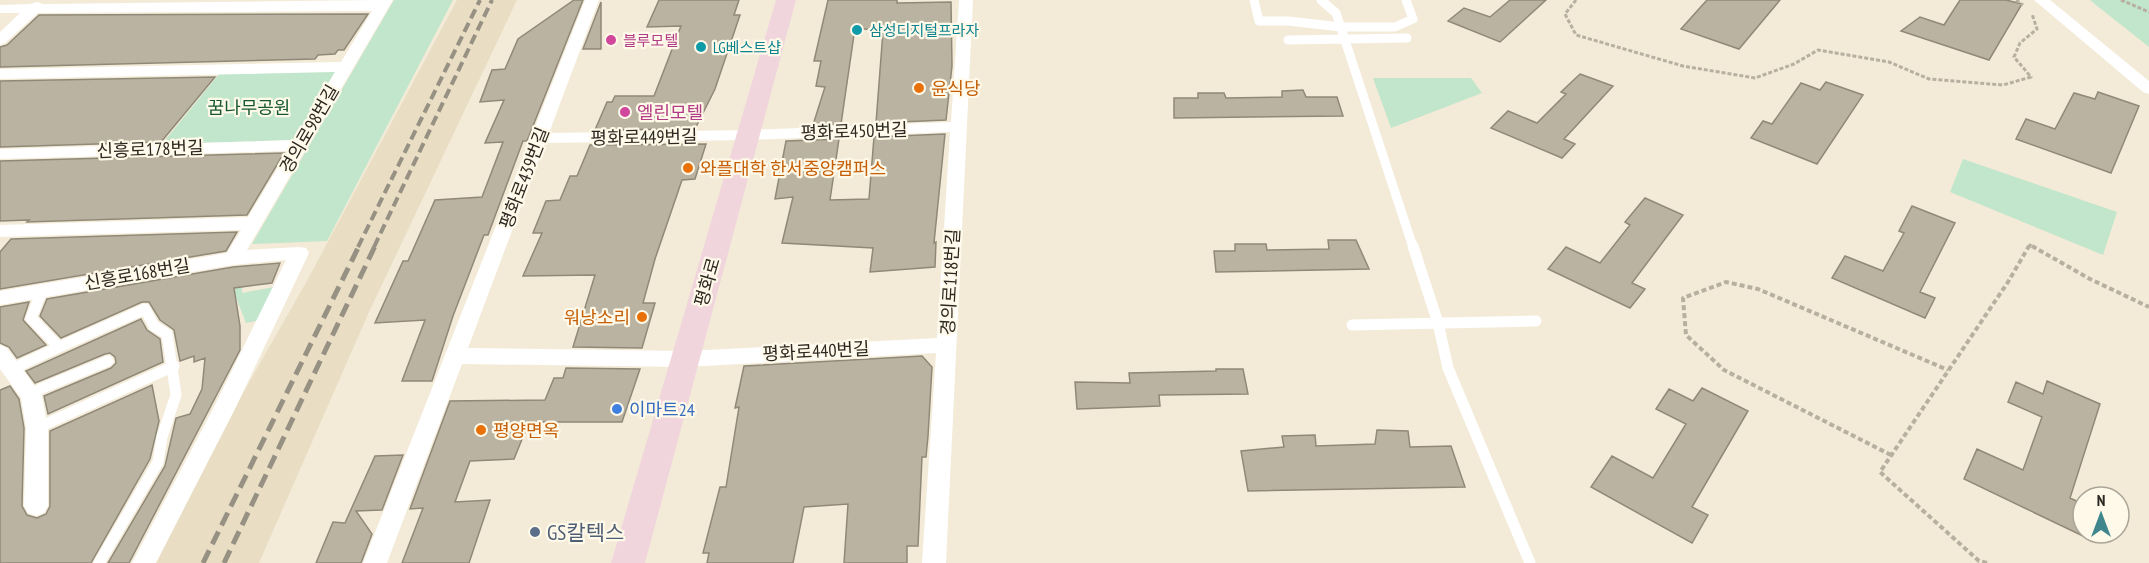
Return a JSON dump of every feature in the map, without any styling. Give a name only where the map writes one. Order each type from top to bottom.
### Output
[{"type":"main road","name":"평화로","points":[[628,563],[786,0]]},
{"type":"street","name":"평화로439번길","points":[[375,563],[592,0]]},
{"type":"street","name":"경의로118번길","points":[[934,563],[966,0]]},
{"type":"street","points":[[2041,0],[2149,89]]},
{"type":"street","points":[[0,9],[39,4],[383,3]]},
{"type":"street","name":"경의로98번길","points":[[233,258],[383,3]]},
{"type":"street","points":[[0,40],[39,4]]},
{"type":"street","points":[[0,74],[346,67]]},
{"type":"street","name":"평화로450번길","points":[[748,135],[959,127]]},
{"type":"street","name":"평화로449번길","points":[[539,138],[748,135]]},
{"type":"street","name":"신흥로178번길","points":[[0,154],[300,145]]},
{"type":"street","points":[[0,231],[254,224]]},
{"type":"street","name":"신흥로168번길","points":[[0,298],[233,258],[299,253],[225,407],[144,563]]},
{"type":"street","name":"평화로440번길","points":[[686,359],[946,345]]},
{"type":"street","points":[[455,356],[686,359]]},
{"type":"street","points":[[6,361],[31,396],[37,428],[36,506]]},
{"type":"lane","points":[[1254,0],[1259,21],[1288,21],[1341,27],[1395,27],[1413,18],[1406,0]]},
{"type":"lane","points":[[1321,0],[1336,13],[1438,323],[1448,368],[1530,563]]},
{"type":"lane","points":[[1288,40],[1407,38]]},
{"type":"lane","points":[[6,361],[59,347],[31,318],[42,291]]},
{"type":"lane","name":"신흥로168번길","points":[[59,347],[145,309],[154,326],[167,333],[174,366],[176,394],[162,437],[158,462],[99,563]]},
{"type":"lane","points":[[1353,325],[1536,321]]},
{"type":"lane","points":[[31,396],[40,389],[108,361]]},
{"type":"lane","points":[[37,428],[174,366]]},
{"type":"path","points":[[1576,0],[1565,14],[1576,35],[1683,66],[1755,78],[1794,64],[1818,50],[1889,62],[1929,80],[2003,86],[2031,77],[2014,57],[2020,43],[2037,29],[2030,9],[2016,0]]},
{"type":"path","points":[[2121,0],[2149,12]]},
{"type":"path","points":[[1987,563],[1979,561],[1880,472],[2030,245],[2090,279],[2149,307]]},
{"type":"path","points":[[1891,455],[1724,370],[1686,335],[1683,298],[1726,282],[1758,289],[1948,370]]},
{"type":"shaded area","points":[[457,0],[517,0],[369,312],[259,563],[146,563],[308,279]]},
{"type":"green space","points":[[394,0],[453,0],[327,241],[252,244]]},
{"type":"green space","points":[[2090,0],[2149,0],[2149,47],[2096,5]]},
{"type":"green space","name":"꿈나무공원","points":[[336,70],[296,140],[162,144],[220,73]]},
{"type":"green space","points":[[1373,78],[1471,78],[1482,93],[1391,128]]},
{"type":"green space","points":[[1963,159],[2117,212],[2103,255],[1950,192]]},
{"type":"green space","points":[[242,280],[242,293],[279,286],[265,319],[246,323],[236,297],[211,303]]},
{"type":"building","points":[[574,0],[583,0],[527,141],[523,141],[488,235],[484,235],[453,316],[432,381],[402,381],[425,320],[375,323],[403,261],[408,261],[435,200],[482,197],[503,142],[485,143],[504,100],[480,102],[492,70],[505,69],[518,39]]},
{"type":"building","points":[[659,0],[739,0],[734,15],[740,15],[715,89],[695,129],[595,130],[607,102],[612,102],[615,96],[654,96],[681,26],[647,27]]},
{"type":"building","points":[[828,0],[897,0],[897,3],[951,2],[952,66],[946,120],[876,123],[883,31],[855,28],[841,124],[813,125],[825,87],[816,86],[821,61],[814,61]]},
{"type":"building","points":[[1510,0],[1546,0],[1500,42],[1448,21],[1464,8],[1490,17]]},
{"type":"building","points":[[1707,0],[1780,0],[1739,49],[1681,29]]},
{"type":"building","points":[[1960,0],[2006,0],[2022,4],[1989,60],[1901,31],[1920,17],[1944,25]]},
{"type":"building","points":[[601,2],[601,49],[583,49]]},
{"type":"building","points":[[368,14],[344,50],[338,50],[335,54],[318,55],[315,59],[0,67],[0,47],[7,45],[39,15]]},
{"type":"building","points":[[1580,74],[1613,86],[1564,139],[1575,144],[1562,158],[1491,128],[1508,111],[1537,123],[1566,94],[1561,92]]},
{"type":"building","points":[[215,77],[161,142],[0,147],[0,81]]},
{"type":"building","points":[[1826,82],[1863,95],[1817,164],[1751,138],[1763,121],[1772,124],[1801,83],[1820,90]]},
{"type":"building","points":[[1303,90],[1306,97],[1337,97],[1343,116],[1174,118],[1174,98],[1198,98],[1198,93],[1224,93],[1226,98],[1282,97],[1282,91]]},
{"type":"building","points":[[2098,92],[2139,106],[2111,173],[2016,139],[2026,119],[2055,129],[2074,93],[2095,99]]},
{"type":"building","points":[[945,134],[934,243],[936,242],[935,267],[870,272],[873,248],[782,243],[793,197],[775,199],[786,141],[839,139],[830,200],[869,199],[874,137]]},
{"type":"building","points":[[706,144],[695,179],[682,180],[655,259],[643,303],[655,303],[642,348],[573,347],[595,275],[523,276],[542,233],[533,233],[546,201],[560,200],[570,176],[577,176],[590,145]]},
{"type":"building","points":[[284,153],[247,215],[0,221],[0,161]]},
{"type":"building","points":[[1645,198],[1683,215],[1632,283],[1645,289],[1630,308],[1548,269],[1566,247],[1600,263],[1630,225],[1625,222]]},
{"type":"building","points":[[1912,206],[1955,223],[1920,292],[1935,298],[1925,318],[1832,278],[1845,256],[1883,271],[1904,233],[1899,231]]},
{"type":"building","points":[[237,232],[226,251],[0,289],[0,252],[11,239]]},
{"type":"building","points":[[1328,240],[1356,240],[1369,269],[1216,272],[1214,251],[1235,251],[1235,244],[1266,244],[1267,250],[1329,249]]},
{"type":"building","points":[[280,263],[272,283],[234,288],[240,326],[240,350],[129,563],[108,563],[165,466],[176,418],[190,414],[202,389],[205,358],[194,362],[194,356],[180,361],[174,330],[160,320],[149,302],[142,302],[61,338],[40,316],[47,299],[233,267]]},
{"type":"building","points":[[29,302],[23,320],[46,345],[17,358],[9,347],[0,343],[0,307]]},
{"type":"building","points":[[141,319],[147,330],[160,339],[163,362],[48,414],[44,396],[111,368],[116,363],[115,357],[110,353],[105,354],[35,383],[26,371]]},
{"type":"building","points":[[922,356],[932,367],[928,436],[926,457],[922,457],[918,546],[907,546],[907,563],[844,563],[848,504],[804,507],[793,563],[707,563],[709,553],[703,553],[720,487],[726,487],[739,407],[735,408],[744,366]]},
{"type":"building","points":[[566,368],[640,369],[622,422],[529,422],[514,459],[470,461],[455,502],[490,500],[469,563],[402,563],[423,508],[410,509],[450,401],[545,400],[554,378],[563,378]]},
{"type":"building","points":[[1216,369],[1243,369],[1248,394],[1159,395],[1160,406],[1077,409],[1075,382],[1130,383],[1129,373],[1216,371]]},
{"type":"building","points":[[2047,381],[2100,404],[2074,485],[2071,485],[2071,530],[1964,479],[1977,449],[2023,470],[2042,417],[2008,402],[2016,382],[2043,394]]},
{"type":"building","points":[[152,385],[159,421],[150,459],[91,563],[0,563],[0,390],[10,386],[19,399],[24,428],[22,506],[27,515],[37,518],[46,514],[50,506],[50,431]]},
{"type":"building","points":[[1702,388],[1748,411],[1692,507],[1708,515],[1692,543],[1591,487],[1612,456],[1653,478],[1686,424],[1656,409],[1669,389],[1693,401]]},
{"type":"building","points":[[1377,430],[1408,431],[1410,447],[1451,446],[1465,487],[1248,491],[1241,451],[1284,447],[1282,436],[1315,435],[1316,446],[1375,444]]},
{"type":"building","points":[[403,455],[382,510],[356,511],[372,534],[361,563],[316,563],[333,522],[345,523],[375,456]]},
{"type":"railway","points":[[358,247],[480,0]]},
{"type":"railway","points":[[374,247],[492,0]]},
{"type":"railway","points":[[203,563],[359,246]]},
{"type":"railway","points":[[224,563],[375,246]]},
{"type":"place","name":"삼성디지털프라자","points":[[857,30]]},
{"type":"place","name":"블루모텔","points":[[611,40]]},
{"type":"place","name":"LG베스트샵","points":[[701,47]]},
{"type":"place","name":"윤식당","points":[[919,88]]},
{"type":"place","name":"엘린모텔","points":[[625,112]]},
{"type":"place","name":"와플대학 한서중앙캠퍼스","points":[[688,168]]},
{"type":"place","name":"워낭소리","points":[[642,317]]},
{"type":"place","name":"이마트24","points":[[617,409]]},
{"type":"place","name":"평양면옥","points":[[481,430]]},
{"type":"place","name":"GS칼텍스","points":[[535,532]]}]
